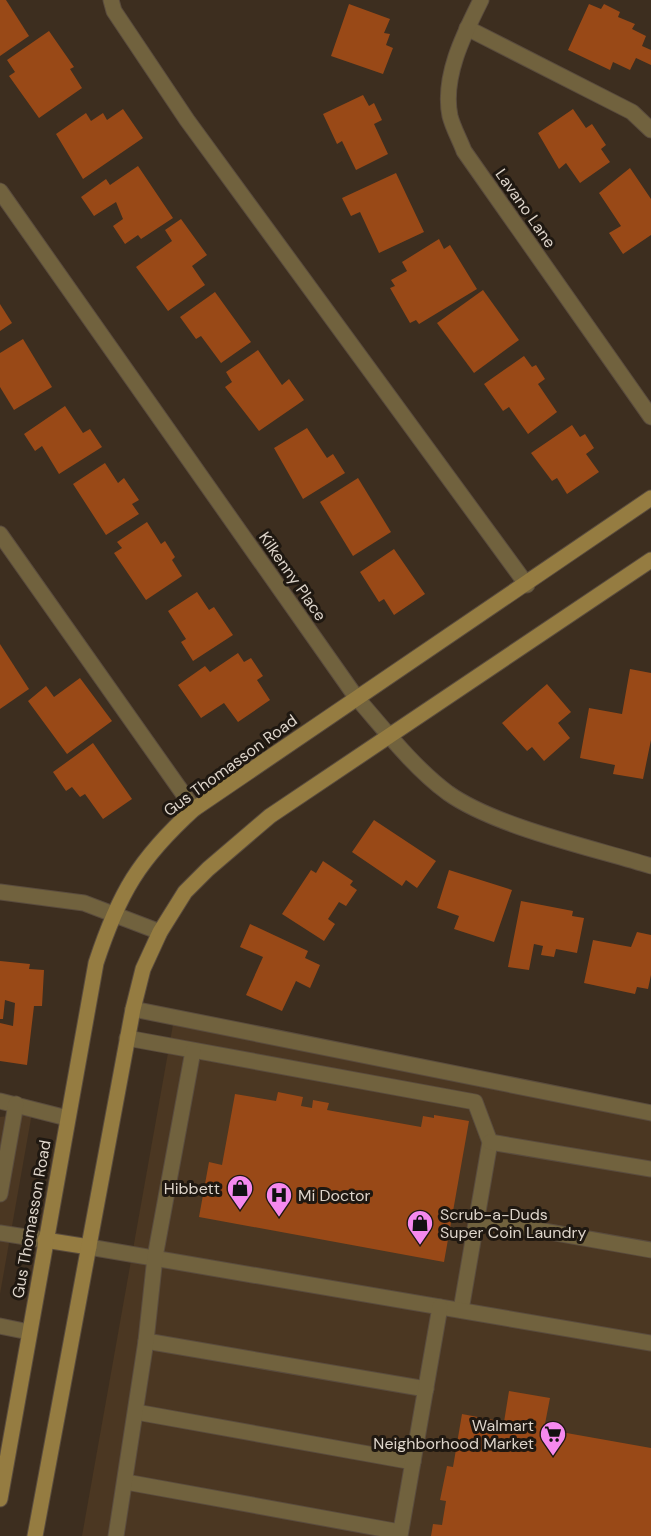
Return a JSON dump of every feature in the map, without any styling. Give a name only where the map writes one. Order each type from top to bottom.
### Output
[{"type":"main road","name":"Gus Thomasson Road","points":[[0,1499],[96,963],[113,912],[132,878],[163,837],[194,809],[356,697],[527,585],[651,498]]},
{"type":"main road","points":[[35,1536],[133,1010],[143,969],[160,932],[185,892],[261,824],[651,560]]},
{"type":"main road","points":[[45,1240],[89,1247]]},
{"type":"street","points":[[111,0],[114,11],[187,120],[527,585]]},
{"type":"street","name":"Lavano Lane","points":[[481,0],[467,28],[451,75],[450,116],[464,151],[651,417]]},
{"type":"street","points":[[467,28],[632,112],[651,130]]},
{"type":"street","name":"Kilkenny Place","points":[[0,191],[356,697],[390,736],[448,792],[480,811],[651,866]]},
{"type":"street","points":[[0,534],[194,809]]},
{"type":"street","points":[[0,892],[57,897],[113,912],[160,932]]},
{"type":"street","points":[[133,1010],[651,1113]]},
{"type":"street","points":[[127,1038],[475,1102],[490,1142],[461,1310]]},
{"type":"street","points":[[116,1536],[146,1341],[155,1257],[192,1051]]},
{"type":"street","points":[[0,1101],[67,1118]]},
{"type":"street","points":[[0,1194],[16,1104]]},
{"type":"street","points":[[490,1142],[651,1169]]},
{"type":"street","points":[[476,1219],[651,1250]]},
{"type":"street","points":[[0,1233],[45,1240]]},
{"type":"street","points":[[89,1247],[651,1343]]},
{"type":"street","points":[[126,1482],[400,1534],[440,1307]]},
{"type":"street","points":[[0,1326],[29,1332]]},
{"type":"street","points":[[146,1341],[426,1389]]},
{"type":"street","points":[[136,1412],[413,1462]]},
{"type":"shaded area","points":[[174,1019],[651,1115],[651,1536],[82,1536]]},
{"type":"shaded area","points":[[32,1113],[0,1294],[0,1117]]},
{"type":"building","points":[[0,0],[6,0],[29,36],[0,56]]},
{"type":"building","points":[[349,4],[390,19],[384,33],[390,34],[386,45],[393,48],[383,74],[331,56]]},
{"type":"building","points":[[589,4],[601,9],[604,4],[620,12],[618,17],[635,24],[632,29],[646,36],[642,46],[651,50],[651,65],[636,58],[630,70],[613,62],[610,70],[568,50]]},
{"type":"building","points":[[49,31],[74,67],[70,69],[82,88],[39,118],[9,76],[15,72],[7,60]]},
{"type":"building","points":[[363,95],[369,106],[374,103],[382,120],[374,124],[388,154],[356,170],[342,141],[337,144],[323,114]]},
{"type":"building","points":[[123,109],[143,138],[83,179],[56,134],[86,113],[91,121],[103,113],[107,120]]},
{"type":"building","points":[[573,109],[586,128],[592,124],[606,145],[601,149],[610,162],[580,183],[566,163],[559,169],[538,133]]},
{"type":"building","points":[[138,166],[173,218],[141,239],[138,235],[125,244],[113,226],[123,219],[116,202],[94,216],[81,197],[106,179],[110,185]]},
{"type":"building","points":[[630,168],[651,199],[651,235],[623,254],[609,233],[621,226],[599,193]]},
{"type":"building","points":[[396,173],[424,232],[379,253],[360,212],[351,216],[342,198]]},
{"type":"building","points":[[181,219],[207,255],[192,266],[205,285],[168,311],[136,267],[172,241],[165,230]]},
{"type":"building","points":[[439,239],[444,249],[450,245],[477,289],[419,324],[416,320],[410,323],[390,288],[395,286],[391,280],[407,271],[402,262]]},
{"type":"building","points":[[483,290],[519,340],[474,373],[437,323]]},
{"type":"building","points":[[215,292],[251,342],[221,363],[201,336],[196,339],[180,317]]},
{"type":"building","points":[[0,304],[12,323],[0,331]]},
{"type":"building","points":[[23,339],[52,387],[14,410],[0,387],[0,353]]},
{"type":"building","points":[[258,350],[282,385],[289,379],[304,400],[259,431],[225,387],[232,382],[226,372]]},
{"type":"building","points":[[524,356],[532,367],[536,365],[545,379],[538,384],[557,412],[528,434],[509,407],[503,411],[484,384]]},
{"type":"building","points":[[65,406],[83,433],[90,429],[102,447],[59,474],[42,446],[35,451],[24,434]]},
{"type":"building","points":[[572,425],[580,437],[585,434],[594,448],[586,454],[599,472],[567,494],[557,478],[552,481],[531,453]]},
{"type":"building","points":[[307,428],[327,458],[333,454],[345,473],[303,499],[274,448]]},
{"type":"building","points":[[105,463],[118,483],[124,478],[139,500],[132,504],[139,514],[106,535],[73,484]]},
{"type":"building","points":[[358,478],[391,532],[353,556],[320,502]]},
{"type":"building","points":[[147,522],[161,544],[165,541],[175,557],[172,560],[182,576],[146,600],[114,553],[122,548],[117,542]]},
{"type":"building","points":[[394,549],[425,594],[394,615],[384,599],[379,602],[360,572]]},
{"type":"building","points":[[197,592],[209,610],[214,607],[233,635],[193,661],[181,642],[186,639],[168,611]]},
{"type":"building","points":[[0,644],[29,689],[0,709]]},
{"type":"building","points":[[238,653],[244,662],[251,658],[263,676],[257,680],[270,700],[238,722],[224,703],[201,718],[178,685],[205,666],[210,672]]},
{"type":"building","points":[[630,669],[651,673],[651,740],[643,779],[613,774],[615,765],[580,758],[589,708],[622,714]]},
{"type":"building","points":[[80,678],[112,721],[67,754],[28,701],[46,686],[54,697]]},
{"type":"building","points":[[547,684],[571,712],[558,723],[570,738],[544,761],[532,747],[527,751],[502,723]]},
{"type":"building","points":[[93,743],[132,799],[103,819],[85,794],[80,797],[72,787],[66,791],[53,772]]},
{"type":"building","points":[[374,820],[436,861],[417,888],[406,880],[402,886],[352,852]]},
{"type":"building","points":[[323,861],[353,881],[350,885],[357,890],[346,906],[339,902],[328,919],[335,924],[324,941],[282,914],[311,870],[316,873]]},
{"type":"building","points":[[449,870],[512,890],[494,942],[454,929],[459,916],[437,908]]},
{"type":"building","points":[[521,901],[573,911],[572,916],[584,918],[577,953],[556,949],[554,957],[541,955],[543,946],[534,944],[529,970],[508,967]]},
{"type":"building","points":[[250,924],[308,951],[305,958],[320,965],[310,988],[296,981],[282,1011],[246,995],[263,957],[240,947]]},
{"type":"building","points":[[637,932],[651,935],[651,975],[648,989],[637,987],[635,994],[584,983],[593,940],[631,947]]},
{"type":"building","points":[[0,961],[30,964],[29,969],[44,970],[42,1006],[34,1006],[27,1065],[0,1061],[0,1023],[13,1026],[15,1003],[5,1000],[3,1019],[0,1019]]},
{"type":"building","points":[[278,1092],[303,1097],[301,1106],[312,1108],[313,1100],[329,1103],[327,1110],[421,1127],[423,1116],[434,1118],[434,1115],[469,1121],[444,1262],[199,1217],[209,1162],[222,1165],[235,1094],[276,1101]]},
{"type":"building","name":"Walmart Neighborhood Market","points":[[509,1391],[550,1398],[544,1429],[651,1448],[651,1536],[431,1536],[433,1524],[442,1525],[446,1501],[440,1500],[447,1466],[453,1467],[462,1414],[504,1422]]},
{"type":"place","name":"Hibbett","points":[[240,1211]]},
{"type":"place","name":"Mi Doctor","points":[[279,1218]]},
{"type":"place","name":"Scrub-a-Duds Super Coin Laundry","points":[[420,1246]]},
{"type":"place","name":"Walmart Neighborhood Market","points":[[553,1457]]}]
